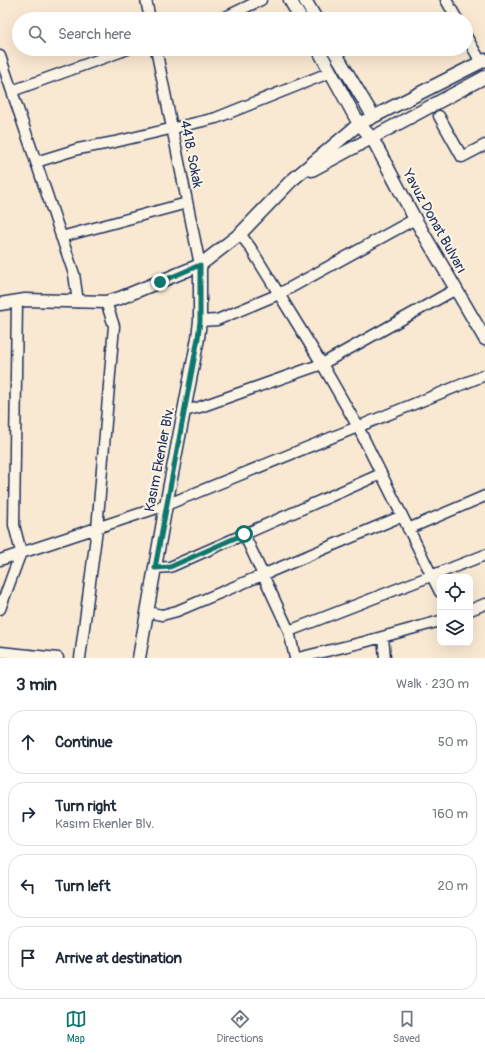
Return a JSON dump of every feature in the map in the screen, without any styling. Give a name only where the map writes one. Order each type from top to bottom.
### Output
[{"type":"street","points":[[146,0],[149,12]]},
{"type":"street","points":[[236,12],[261,0]]},
{"type":"street","points":[[290,0],[296,12]]},
{"type":"street","points":[[305,0],[312,12]]},
{"type":"street","points":[[446,0],[453,12]]},
{"type":"street","points":[[0,304],[25,300],[106,302],[127,296],[200,265],[240,234],[291,181],[359,124],[483,61],[473,46]]},
{"type":"street","points":[[0,56],[74,274],[78,302]]},
{"type":"street","points":[[12,91],[109,56]]},
{"type":"street","name":"4418. Sokak","points":[[158,56],[200,265]]},
{"type":"street","points":[[322,56],[359,124]]},
{"type":"street","points":[[338,56],[373,116],[372,138]]},
{"type":"street","points":[[36,162],[78,149],[115,142],[216,118],[330,72]]},
{"type":"street","points":[[291,181],[485,77]]},
{"type":"street","points":[[439,116],[462,157],[485,145]]},
{"type":"street","name":"Yavuz Donat Bulvarı","points":[[359,124],[372,138],[415,219],[485,339]]},
{"type":"street","points":[[61,237],[187,203]]},
{"type":"street","points":[[200,321],[217,320],[279,294],[415,219]]},
{"type":"street","points":[[240,234],[322,364],[358,427],[437,586]]},
{"type":"street","name":"Kasım Ekenler Blv.","points":[[139,658],[200,321],[200,265]]},
{"type":"street","points":[[184,411],[200,407],[322,364],[456,289]]},
{"type":"street","points":[[0,610],[22,552],[14,525],[17,301]]},
{"type":"street","points":[[80,658],[97,529],[114,326],[106,302]]},
{"type":"street","points":[[0,560],[166,505],[485,374]]},
{"type":"street","points":[[155,568],[170,567],[381,474]]},
{"type":"street","points":[[408,529],[485,496]]},
{"type":"street","points":[[147,612],[162,615],[177,611],[263,576],[402,516]]},
{"type":"street","points":[[244,534],[289,631],[296,658],[383,637],[437,622]]},
{"type":"street","points":[[289,631],[485,555]]},
{"type":"street","points":[[473,609],[485,604]]},
{"type":"street","points":[[383,637],[385,658]]},
{"type":"street","points":[[0,652],[58,658]]},
{"type":"route","points":[[160,282],[200,265],[200,321],[198,338],[155,568],[170,567],[244,534]]}]
